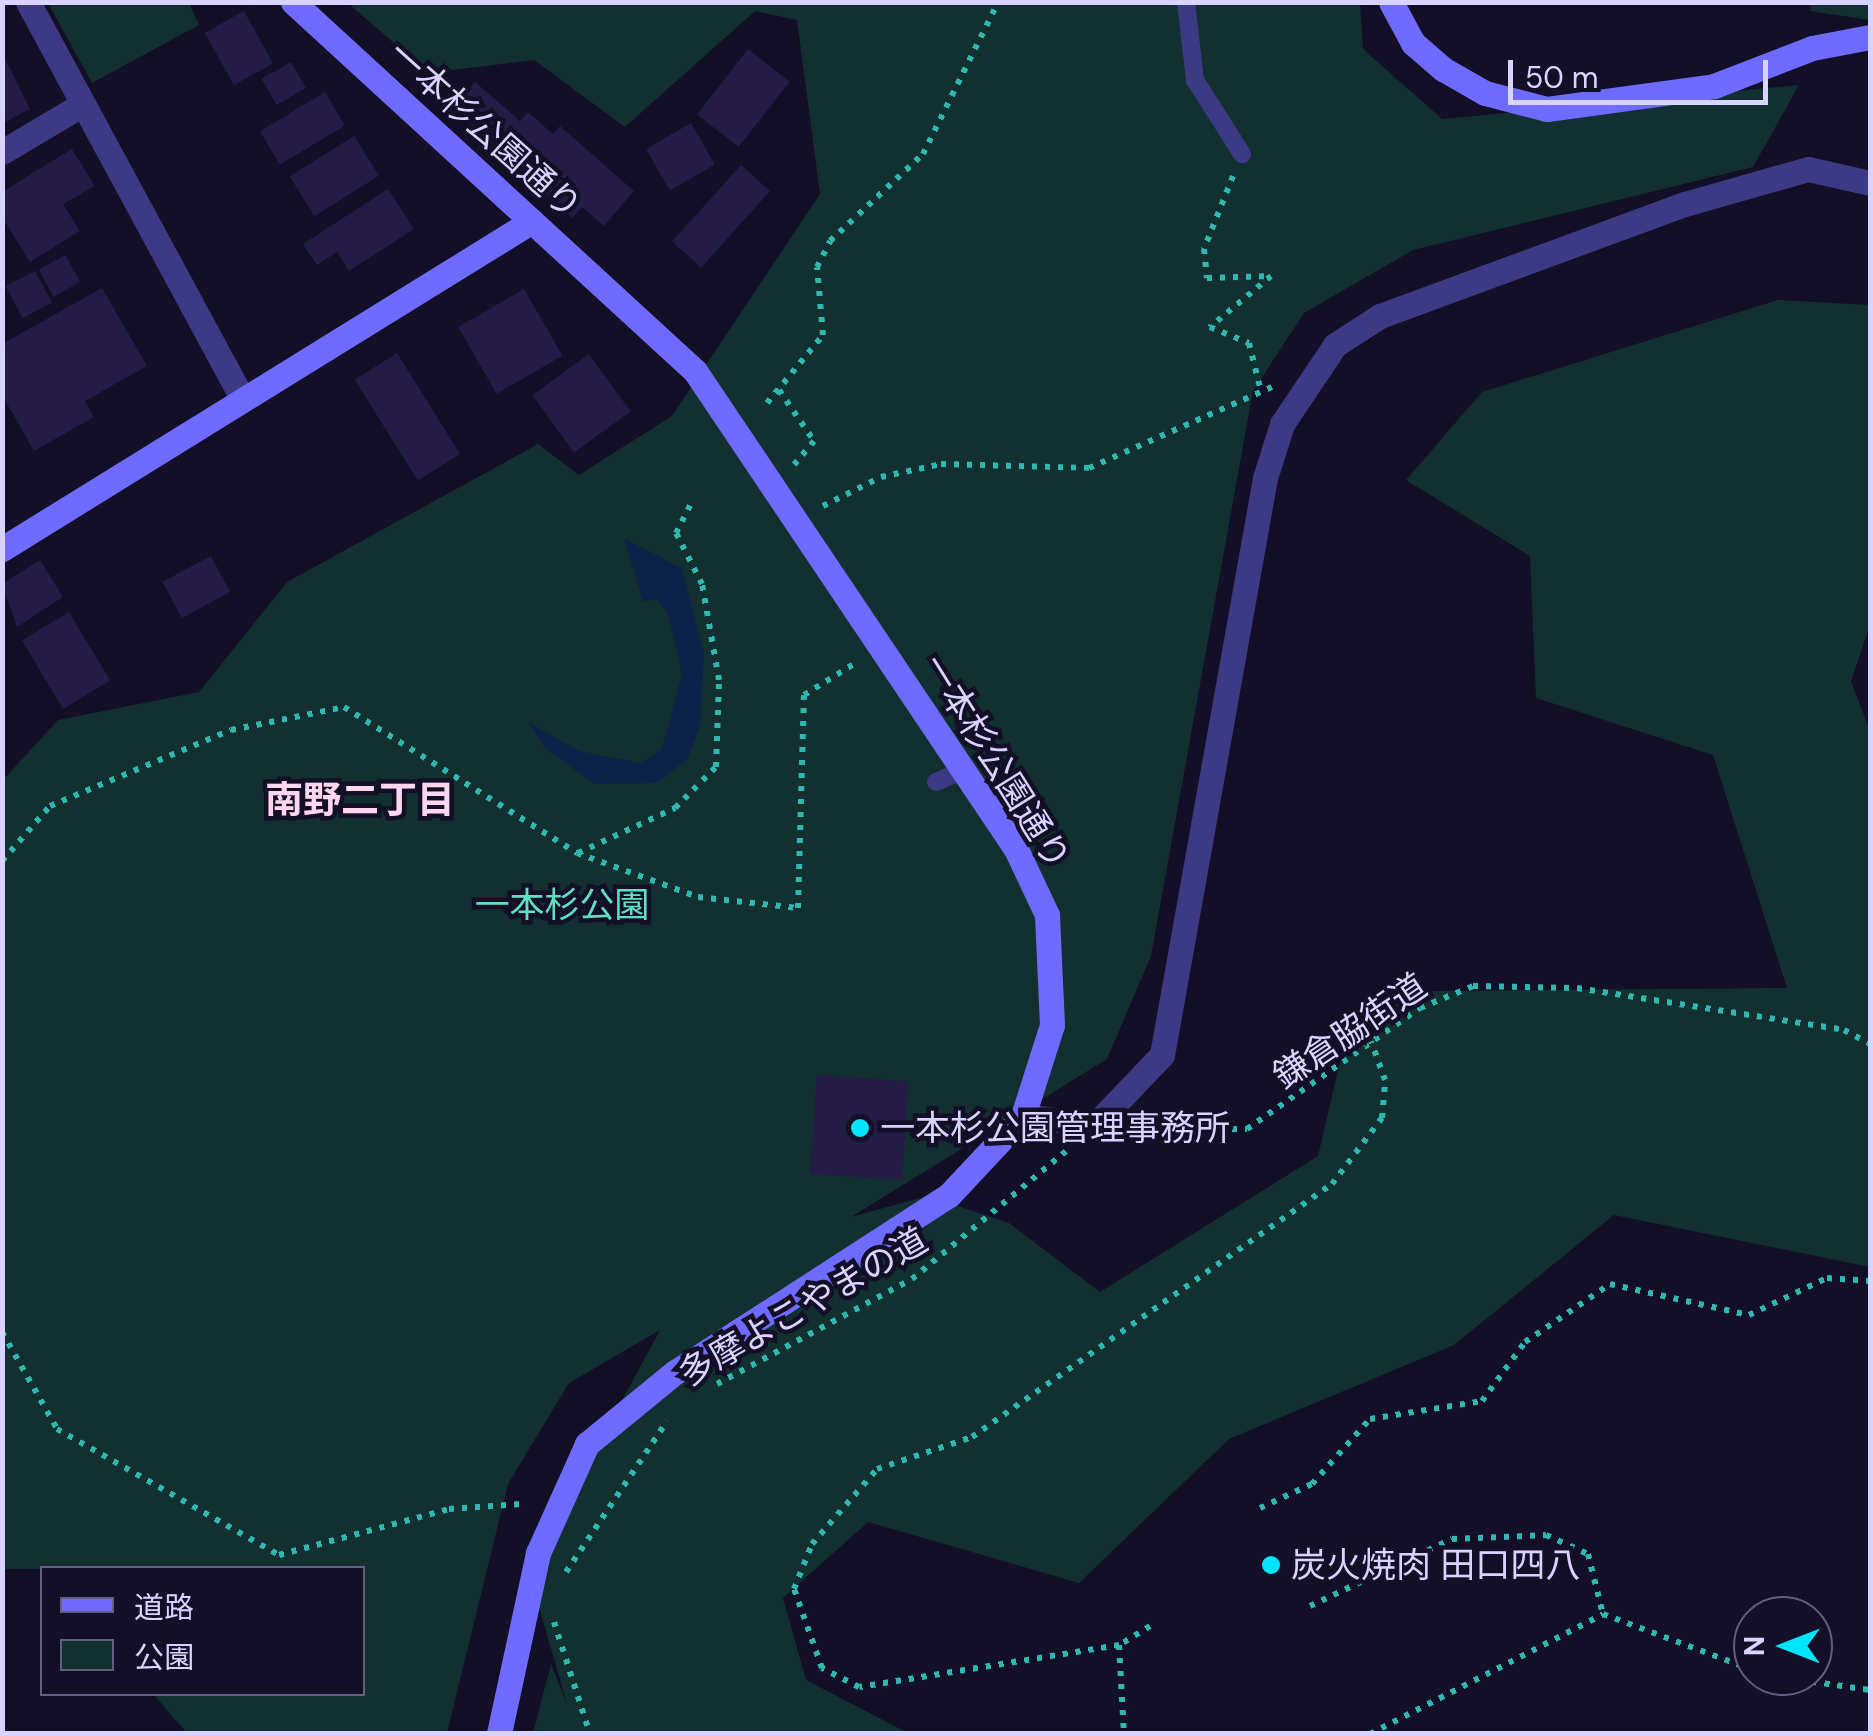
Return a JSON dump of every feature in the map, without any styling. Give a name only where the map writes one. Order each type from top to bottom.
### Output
[{"type":"street","points":[[28,2],[242,397]]},
{"type":"street","name":"一本杉公園通り","points":[[294,2],[725,406],[964,770],[1047,915],[1052,1025],[1023,1116],[949,1195],[675,1372],[587,1444],[538,1553],[500,1734]]},
{"type":"street","points":[[1391,2],[1412,43],[1453,76],[1547,108],[1714,86],[1812,48],[1870,37]]},
{"type":"street","points":[[2,152],[83,104]]},
{"type":"street","points":[[1023,1116],[1095,1125],[1168,1038],[1265,478],[1282,424],[1319,365],[1380,316],[1686,204],[1808,169],[1870,183]]},
{"type":"street","points":[[2,549],[532,221]]},
{"type":"lane","points":[[1186,2],[1195,80],[1242,154]]},
{"type":"lane","points":[[936,782],[964,770]]},
{"type":"path","points":[[767,403],[823,335],[818,267],[830,241],[923,154],[998,2]]},
{"type":"path","points":[[1242,154],[1204,249],[1207,278],[1271,276],[1210,327],[1249,343],[1261,392]]},
{"type":"path","points":[[823,506],[880,477],[941,464],[1089,468],[1319,365]]},
{"type":"path","points":[[779,390],[814,442],[793,466]]},
{"type":"path","points":[[577,853],[675,808],[716,767],[718,680],[702,584],[676,533],[693,500]]},
{"type":"path","points":[[2,861],[50,806],[231,730],[344,707],[577,853],[698,897],[798,908],[804,694],[862,659]]},
{"type":"path","name":"鎌倉脇街道","points":[[1095,1125],[1180,1136],[1246,1129],[1371,1041],[1447,994],[1503,983],[1774,1018],[1870,1044]]},
{"type":"path","points":[[1150,1626],[1119,1645],[859,1687],[822,1668],[794,1590],[812,1544],[877,1469],[972,1438],[1332,1184],[1382,1118],[1385,1080],[1371,1041]]},
{"type":"path","name":"多摩よこやまの道","points":[[705,1390],[912,1279],[1095,1125]]},
{"type":"path","points":[[1260,1508],[1312,1484],[1370,1419],[1482,1401],[1525,1342],[1610,1284],[1749,1314],[1827,1278],[1870,1281]]},
{"type":"path","points":[[2,1332],[57,1429],[279,1556],[448,1509],[522,1504]]},
{"type":"path","name":"多摩よこやまの道","points":[[558,1587],[648,1441],[680,1408]]},
{"type":"path","points":[[1310,1606],[1452,1539],[1504,1532],[1546,1535],[1588,1554],[1603,1614]]},
{"type":"path","points":[[556,1601],[558,1646],[590,1734]]},
{"type":"path","points":[[1370,1734],[1603,1614],[1733,1663]]},
{"type":"path","points":[[1119,1645],[1124,1734]]},
{"type":"path","points":[[1833,1685],[1870,1690]]},
{"type":"green space","points":[[48,3],[189,3],[199,25],[92,83]]},
{"type":"green space","name":"一本杉公園","points":[[348,3],[1360,3],[1363,49],[1442,119],[1799,85],[1753,167],[1413,250],[1304,313],[1253,391],[1151,956],[1107,1059],[851,1217],[927,1196],[1009,1223],[1100,1292],[1318,1156],[1349,1023],[1425,991],[1787,988],[1713,755],[1536,698],[1530,556],[1406,480],[1482,392],[1778,300],[1870,305],[1870,625],[1851,681],[1870,731],[1870,1267],[1614,1215],[1454,1345],[1229,1439],[1079,1583],[868,1522],[783,1598],[806,1680],[908,1733],[533,1733],[551,1664],[567,1704],[539,1607],[560,1515],[660,1330],[569,1383],[508,1484],[447,1733],[187,1733],[155,1696],[365,1696],[365,1566],[3,1569],[2,781],[58,720],[199,692],[287,582],[538,444],[579,475],[672,416],[820,194],[797,20],[755,11],[625,127],[534,60],[428,73]]},
{"type":"green space","points":[[1811,3],[1870,3],[1870,20],[1810,11]]},
{"type":"water","points":[[624,538],[682,569],[704,653],[700,726],[687,760],[656,783],[595,784],[546,749],[528,722],[579,751],[641,763],[662,749],[682,674],[668,614],[656,599],[643,602]]},
{"type":"building","points":[[244,11],[273,63],[234,85],[205,33]]},
{"type":"building","points":[[748,49],[790,82],[739,147],[697,114]]},
{"type":"building","points":[[3,54],[30,109],[3,123]]},
{"type":"building","points":[[291,62],[306,88],[277,105],[262,79]]},
{"type":"building","points":[[475,82],[520,121],[528,112],[553,134],[560,126],[634,191],[604,226],[582,207],[572,218],[451,109]]},
{"type":"building","points":[[325,92],[345,125],[280,165],[260,131]]},
{"type":"building","points":[[691,123],[715,165],[670,191],[646,149]]},
{"type":"building","points":[[354,136],[379,176],[314,216],[290,176]]},
{"type":"building","points":[[72,149],[95,186],[63,204],[80,231],[30,262],[2,217],[2,192]]},
{"type":"building","points":[[741,165],[770,191],[701,268],[672,242]]},
{"type":"building","points":[[388,189],[414,229],[349,271],[337,252],[317,265],[303,244]]},
{"type":"building","points":[[65,255],[80,282],[54,297],[39,270]]},
{"type":"building","points":[[35,271],[52,303],[23,318],[6,286]]},
{"type":"building","points":[[102,288],[147,366],[85,401],[94,417],[34,451],[2,395],[2,344]]},
{"type":"building","points":[[524,289],[562,356],[497,394],[458,327]]},
{"type":"building","points":[[397,353],[460,454],[418,480],[355,379]]},
{"type":"building","points":[[589,354],[631,411],[574,453],[532,395]]},
{"type":"building","points":[[211,556],[230,592],[182,618],[162,582]]},
{"type":"building","points":[[40,560],[63,597],[17,627],[2,584]]},
{"type":"building","points":[[69,612],[110,681],[63,709],[22,640]]},
{"type":"building","name":"一本杉公園管理事務所","points":[[817,1075],[909,1081],[902,1180],[810,1174]]},
{"type":"place","name":"一本杉公園管理事務所","points":[[860,1128]]},
{"type":"place","name":"炭火焼肉 田口四八","points":[[1271,1565]]},
{"type":"district","name":"南野二丁目","points":[[360,801]]}]
